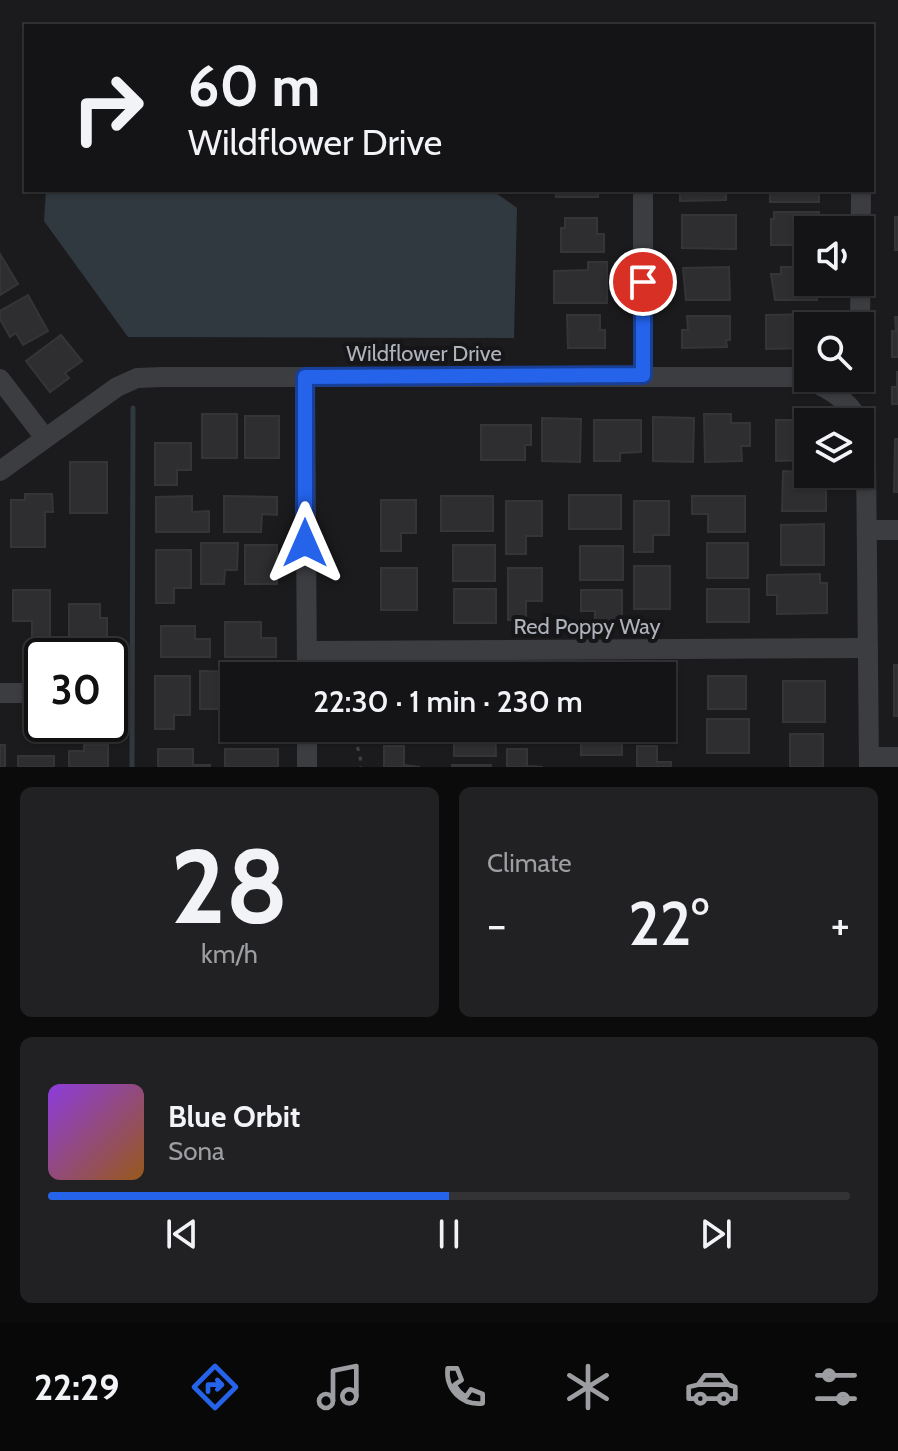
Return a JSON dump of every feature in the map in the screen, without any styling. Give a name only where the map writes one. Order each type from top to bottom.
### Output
[{"type":"street","points":[[643,192],[643,375]]},
{"type":"street","points":[[860,312],[861,192]]},
{"type":"street","points":[[305,377],[307,662]]},
{"type":"street","name":"Wildflower Drive","points":[[0,471],[117,387],[137,378],[794,377]]},
{"type":"street","points":[[0,379],[45,438]]},
{"type":"street","name":"Wildflower Drive","points":[[866,488],[869,762]]},
{"type":"street","points":[[867,530],[898,530]]},
{"type":"street","name":"Red Poppy Way","points":[[307,651],[868,648]]},
{"type":"street","points":[[0,693],[24,693]]},
{"type":"street","points":[[307,742],[307,767]]},
{"type":"street","points":[[869,762],[898,757]]},
{"type":"path","points":[[356,742],[361,767]]},
{"type":"shaded area","points":[[46,192],[495,192],[517,208],[514,338],[128,337],[44,221]]},
{"type":"building","points":[[555,192],[598,192],[598,197],[556,197]]},
{"type":"building","points":[[680,192],[729,192],[726,193],[726,200],[680,201]]},
{"type":"building","points":[[770,192],[819,192],[819,202],[770,202]]},
{"type":"building","points":[[774,212],[819,212],[819,216],[794,216],[794,253],[793,245],[771,245],[771,219],[774,219]]},
{"type":"building","points":[[682,215],[736,215],[736,249],[682,248]]},
{"type":"building","points":[[895,217],[898,217],[898,250],[895,250]]},
{"type":"building","points":[[565,218],[597,218],[597,234],[604,234],[604,252],[561,252],[561,228],[565,228]]},
{"type":"building","points":[[0,254],[18,284],[0,295]]},
{"type":"building","points":[[588,262],[607,262],[607,303],[554,303],[554,271],[588,270]]},
{"type":"building","points":[[729,267],[730,300],[686,300],[683,268]]},
{"type":"building","points":[[781,267],[794,267],[794,296],[817,296],[817,300],[775,300],[771,274],[781,274]]},
{"type":"building","points":[[28,295],[48,331],[23,345],[16,333],[10,337],[0,319],[0,311]]},
{"type":"building","points":[[794,314],[794,348],[766,349],[766,315]]},
{"type":"building","points":[[567,315],[600,315],[600,330],[605,330],[605,348],[568,348]]},
{"type":"building","points":[[687,316],[730,316],[727,347],[682,348],[682,330],[688,330]]},
{"type":"building","points":[[895,317],[898,317],[898,357],[892,357],[892,331],[896,331]]},
{"type":"building","points":[[61,335],[82,361],[65,373],[69,378],[50,392],[26,361]]},
{"type":"building","points":[[897,371],[898,404],[892,404],[892,387],[897,387]]},
{"type":"building","points":[[202,414],[237,414],[237,458],[202,458]]},
{"type":"building","points":[[704,414],[731,414],[731,423],[750,423],[750,446],[741,446],[742,461],[705,462]]},
{"type":"building","points":[[245,416],[279,416],[279,458],[245,458]]},
{"type":"building","points":[[653,417],[694,418],[693,462],[653,461]]},
{"type":"building","points":[[542,418],[581,419],[580,462],[542,461]]},
{"type":"building","points":[[594,420],[641,420],[641,452],[620,453],[620,461],[594,461]]},
{"type":"building","points":[[776,420],[794,420],[794,460],[776,461]]},
{"type":"building","points":[[481,425],[531,425],[531,445],[525,445],[525,460],[481,460]]},
{"type":"building","points":[[895,439],[898,439],[898,492],[894,492]]},
{"type":"building","points":[[155,443],[191,443],[191,470],[177,470],[177,485],[155,485]]},
{"type":"building","points":[[70,462],[107,462],[107,513],[70,513]]},
{"type":"building","points":[[783,471],[794,472],[794,488],[826,488],[826,511],[782,511]]},
{"type":"building","points":[[25,494],[52,494],[53,512],[45,512],[45,547],[11,547],[11,500],[25,500]]},
{"type":"building","points":[[569,495],[621,495],[621,529],[569,529]]},
{"type":"building","points":[[192,496],[192,512],[209,511],[209,532],[156,532],[156,497]]},
{"type":"building","points":[[224,496],[277,497],[277,515],[262,514],[261,532],[224,532]]},
{"type":"building","points":[[441,496],[493,496],[493,531],[441,531]]},
{"type":"building","points":[[692,496],[745,496],[745,532],[708,532],[708,514],[692,514]]},
{"type":"building","points":[[381,500],[416,500],[416,533],[401,533],[401,551],[381,551]]},
{"type":"building","points":[[506,501],[542,501],[542,536],[526,536],[526,554],[506,554]]},
{"type":"building","points":[[634,501],[669,501],[669,535],[653,535],[653,552],[634,552]]},
{"type":"building","points":[[824,524],[824,565],[781,565],[781,525]]},
{"type":"building","points":[[201,543],[238,543],[237,570],[225,570],[224,584],[201,584]]},
{"type":"building","points":[[707,543],[748,543],[748,578],[707,578]]},
{"type":"building","points":[[245,545],[277,545],[277,584],[245,584]]},
{"type":"building","points":[[453,545],[495,545],[495,581],[453,581]]},
{"type":"building","points":[[580,546],[623,546],[623,580],[580,580]]},
{"type":"building","points":[[156,550],[191,550],[191,588],[174,588],[174,603],[156,603]]},
{"type":"building","points":[[634,566],[670,566],[670,609],[634,609]]},
{"type":"building","points":[[381,568],[417,568],[417,610],[381,610]]},
{"type":"building","points":[[508,568],[542,568],[542,601],[526,601],[526,620],[508,620]]},
{"type":"building","points":[[820,574],[820,583],[827,583],[827,613],[777,614],[777,595],[767,595],[767,575]]},
{"type":"building","points":[[454,589],[496,589],[496,623],[454,623]]},
{"type":"building","points":[[707,589],[749,589],[749,622],[707,622]]},
{"type":"building","points":[[13,590],[50,590],[50,638],[32,638],[32,621],[13,621]]},
{"type":"building","points":[[581,590],[622,590],[622,622],[595,622],[595,611],[581,611]]},
{"type":"building","points":[[69,604],[100,604],[100,618],[107,618],[107,638],[69,638]]},
{"type":"building","points":[[225,622],[261,622],[261,638],[276,638],[276,657],[225,657]]},
{"type":"building","points":[[161,626],[195,626],[195,639],[210,639],[210,657],[161,657]]},
{"type":"building","points":[[894,665],[898,665],[898,716],[894,716]]},
{"type":"building","points":[[200,671],[220,672],[220,709],[200,709]]},
{"type":"building","points":[[155,676],[190,676],[190,715],[174,715],[174,729],[155,729]]},
{"type":"building","points":[[708,676],[746,676],[746,709],[708,709]]},
{"type":"building","points":[[783,681],[825,681],[825,722],[783,722]]},
{"type":"building","points":[[707,719],[749,719],[749,753],[707,753]]},
{"type":"building","points":[[790,734],[823,734],[823,767],[790,767]]},
{"type":"building","points":[[454,742],[496,742],[496,756],[454,756]]},
{"type":"building","points":[[581,742],[622,742],[622,755],[581,755]]},
{"type":"building","points":[[0,745],[5,745],[5,767],[0,767]]},
{"type":"building","points":[[84,745],[108,745],[108,767],[69,767],[69,751],[84,751]]},
{"type":"building","points":[[384,746],[404,746],[404,765],[420,767],[384,767]]},
{"type":"building","points":[[637,746],[657,746],[657,762],[671,762],[671,767],[637,767]]},
{"type":"building","points":[[158,749],[193,749],[193,765],[210,767],[158,767]]},
{"type":"building","points":[[225,749],[278,749],[278,767],[225,767]]},
{"type":"building","points":[[507,749],[527,749],[527,766],[543,767],[507,767]]},
{"type":"building","points":[[18,756],[54,756],[54,767],[18,767]]},
{"type":"building","points":[[491,765],[491,767],[452,767]]},
{"type":"waterway","points":[[132,767],[133,408]]},
{"type":"route","points":[[305,543],[305,377],[643,375],[643,282]]}]
